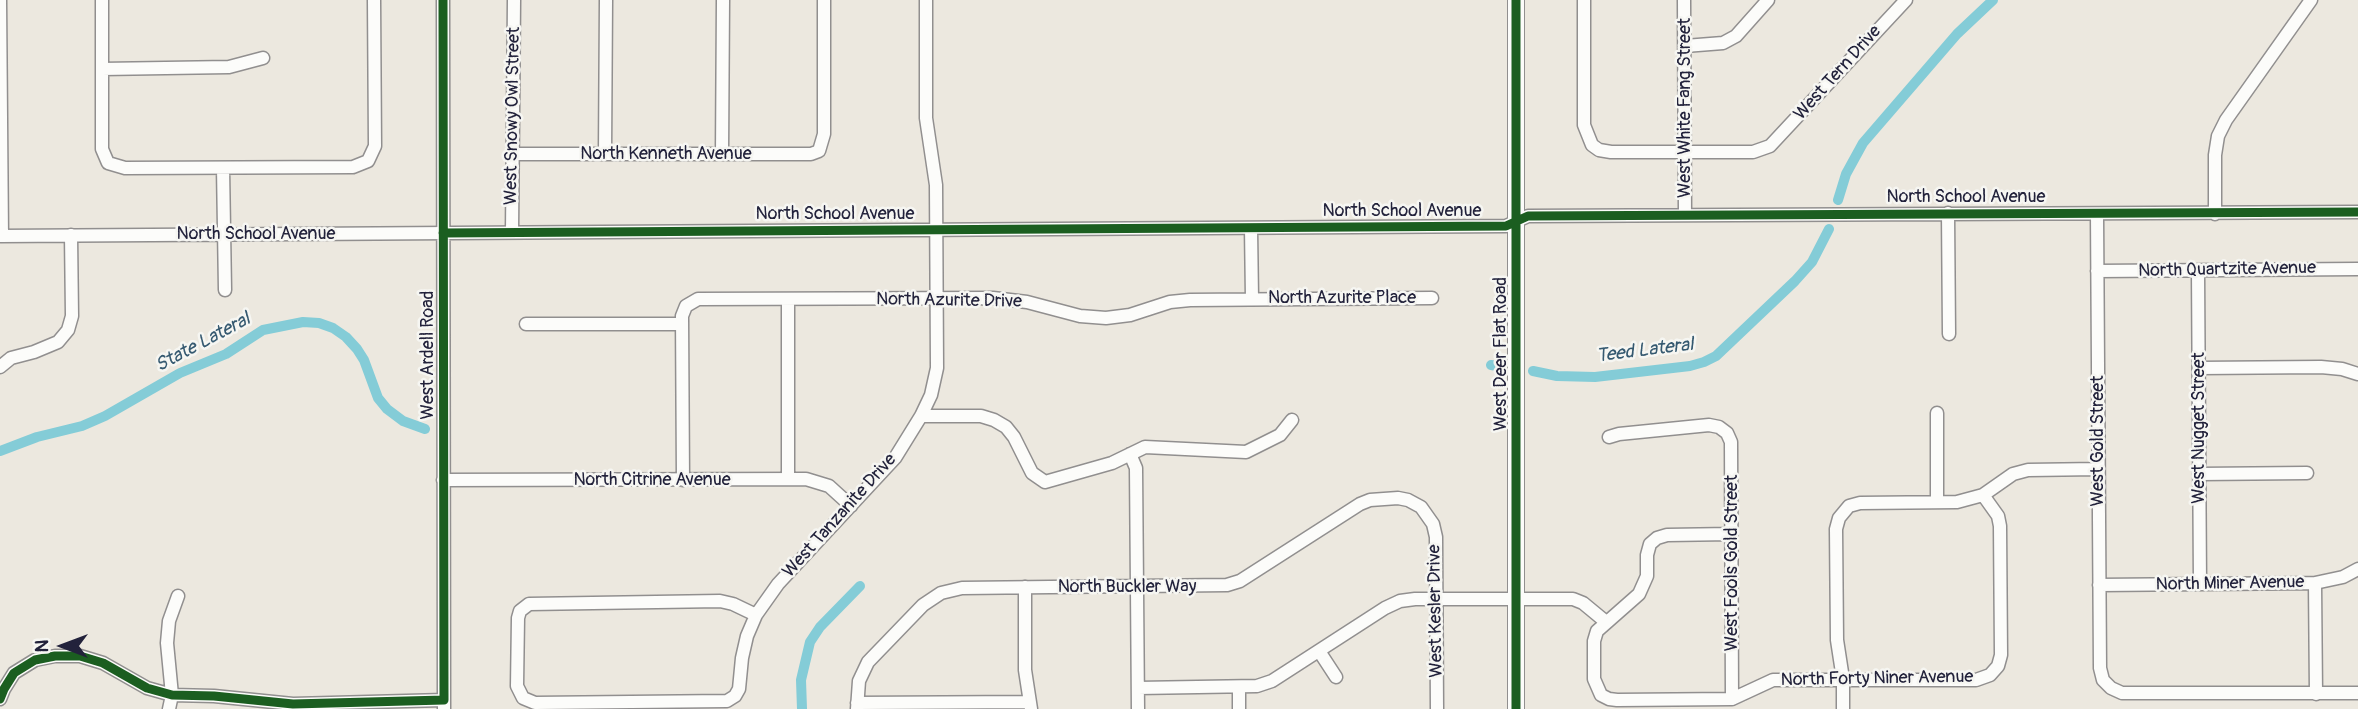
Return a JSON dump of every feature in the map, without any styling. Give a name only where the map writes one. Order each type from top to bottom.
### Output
[{"type":"main road","name":"West Deer Flat Road","points":[[1516,0],[1516,709]]},
{"type":"street","points":[[0,0],[1,236]]},
{"type":"street","points":[[102,0],[102,149],[108,163],[125,168],[353,167],[368,161],[374,146],[374,0]]},
{"type":"street","name":"West Ardell Road","points":[[443,0],[444,704]]},
{"type":"street","name":"West Snowy Owl Street","points":[[512,232],[514,0]]},
{"type":"street","points":[[605,154],[606,0]]},
{"type":"street","points":[[722,154],[723,0]]},
{"type":"street","name":"North Kenneth Avenue","points":[[512,154],[811,154],[819,151],[824,134],[824,0]]},
{"type":"street","name":"West Tanzanite Drive","points":[[606,706],[727,701],[735,696],[739,689],[747,636],[756,615],[778,584],[895,458],[931,395],[937,368],[937,230],[936,185],[926,118],[926,0]]},
{"type":"street","points":[[1584,0],[1584,125],[1592,145],[1599,150],[1611,152],[1685,152]]},
{"type":"street","name":"West White Fang Street","points":[[1685,0],[1685,215]]},
{"type":"street","points":[[1685,46],[1723,43],[1736,36],[1768,0]]},
{"type":"street","name":"West Tern Drive","points":[[1685,152],[1753,152],[1770,146],[1906,0]]},
{"type":"street","points":[[2215,214],[2215,155],[2218,136],[2226,120],[2311,0]]},
{"type":"street","points":[[102,69],[229,67],[263,58]]},
{"type":"street","points":[[223,168],[225,290]]},
{"type":"street","name":"North School Avenue","points":[[1,236],[1506,226],[1528,216],[2358,212]]},
{"type":"street","points":[[1948,213],[1949,334]]},
{"type":"street","name":"West Gold Street","points":[[2097,215],[2100,668],[2104,680],[2111,688],[2122,693],[2316,694]]},
{"type":"street","points":[[1251,228],[1252,299]]},
{"type":"street","points":[[0,367],[11,358],[58,342],[68,330],[72,316],[71,235]]},
{"type":"street","name":"North Quartzite Avenue","points":[[2097,271],[2358,269]]},
{"type":"street","name":"West Nugget Street","points":[[2198,271],[2200,584]]},
{"type":"street","name":"North Azurite Drive","points":[[682,324],[686,306],[698,299],[992,298],[1027,302],[1080,316],[1106,318],[1130,315],[1170,302],[1252,299]]},
{"type":"street","name":"North Azurite Place","points":[[1252,299],[1432,298]]},
{"type":"street","points":[[788,300],[788,479]]},
{"type":"street","points":[[526,324],[682,324],[683,480]]},
{"type":"street","points":[[2199,368],[2321,367],[2358,374]]},
{"type":"street","points":[[1937,413],[1937,502]]},
{"type":"street","points":[[921,416],[981,416],[993,420],[1006,427],[1032,473],[1045,482],[1112,463],[1145,447],[1246,452],[1280,435],[1292,420]]},
{"type":"street","name":"West Fools Gold Street","points":[[1609,437],[1709,425],[1723,430],[1731,442],[1732,699]]},
{"type":"street","points":[[1130,454],[1136,468],[1138,709]]},
{"type":"street","points":[[1843,709],[1843,679],[1837,640],[1836,529],[1849,506],[1860,503],[1957,502],[1983,495],[2013,474],[2028,470],[2098,469]]},
{"type":"street","points":[[2199,474],[2307,473]]},
{"type":"street","name":"North Citrine Avenue","points":[[443,480],[788,479],[818,481],[829,486],[851,506]]},
{"type":"street","name":"North Forty Niner Avenue","points":[[1606,622],[1597,631],[1594,641],[1594,680],[1601,695],[1609,699],[1732,699],[1773,680],[1976,680],[1990,675],[1998,666],[2001,656],[2000,526],[1998,516],[1983,495]]},
{"type":"street","name":"North Buckler Way","points":[[857,706],[859,681],[868,662],[931,598],[950,590],[1025,587],[1215,587],[1240,581],[1370,500],[1408,500],[1421,507],[1428,515]]},
{"type":"street","name":"West Kesler Drive","points":[[1428,515],[1436,537],[1437,709]]},
{"type":"street","points":[[1138,688],[1257,686],[1272,681],[1400,601],[1573,599],[1583,603],[1606,622],[1639,594],[1647,576],[1650,544],[1657,538],[1667,535],[1731,534]]},
{"type":"street","name":"North Miner Avenue","points":[[2099,585],[2315,583],[2343,577],[2358,569]]},
{"type":"street","points":[[2315,583],[2316,694],[2358,693]]},
{"type":"street","points":[[857,706],[1030,705],[1025,670],[1025,587]]},
{"type":"street","points":[[169,709],[172,695],[167,643],[169,621],[178,596]]},
{"type":"street","points":[[606,706],[535,703],[523,698],[517,686],[518,618],[524,607],[534,603],[720,601],[756,615]]},
{"type":"street","points":[[1319,651],[1336,677]]},
{"type":"street","points":[[0,699],[14,673],[35,660],[55,656],[80,656],[103,663],[147,688],[172,695],[353,706],[444,704]]},
{"type":"street","points":[[1239,688],[1239,709]]},
{"type":"waterway","name":"Teed Lateral","points":[[1838,200],[1846,174],[1863,143],[1957,34],[1993,0]]},
{"type":"waterway","name":"Teed Lateral","points":[[1533,371],[1557,376],[1595,377],[1704,362],[1716,356],[1795,281],[1812,262],[1829,229]]},
{"type":"waterway","name":"State Lateral","points":[[0,451],[37,437],[82,426],[105,416],[180,373],[226,354],[263,330],[303,322],[319,323],[346,337],[364,360],[378,398],[387,409],[403,421],[425,429]]},
{"type":"waterway","name":"Teed Lateral","points":[[1491,365],[1497,366]]},
{"type":"waterway","name":"Teed Lateral","points":[[802,709],[801,680],[810,642],[820,627],[860,586]]},
{"type":"cycle path","points":[[0,699],[14,673],[35,660],[55,656],[80,656],[103,663],[147,688],[172,695],[214,696],[293,704],[444,700],[443,0]]},
{"type":"cycle path","points":[[1516,0],[1516,709]]},
{"type":"cycle path","points":[[443,233],[1506,226],[1528,216],[2358,212]]}]
